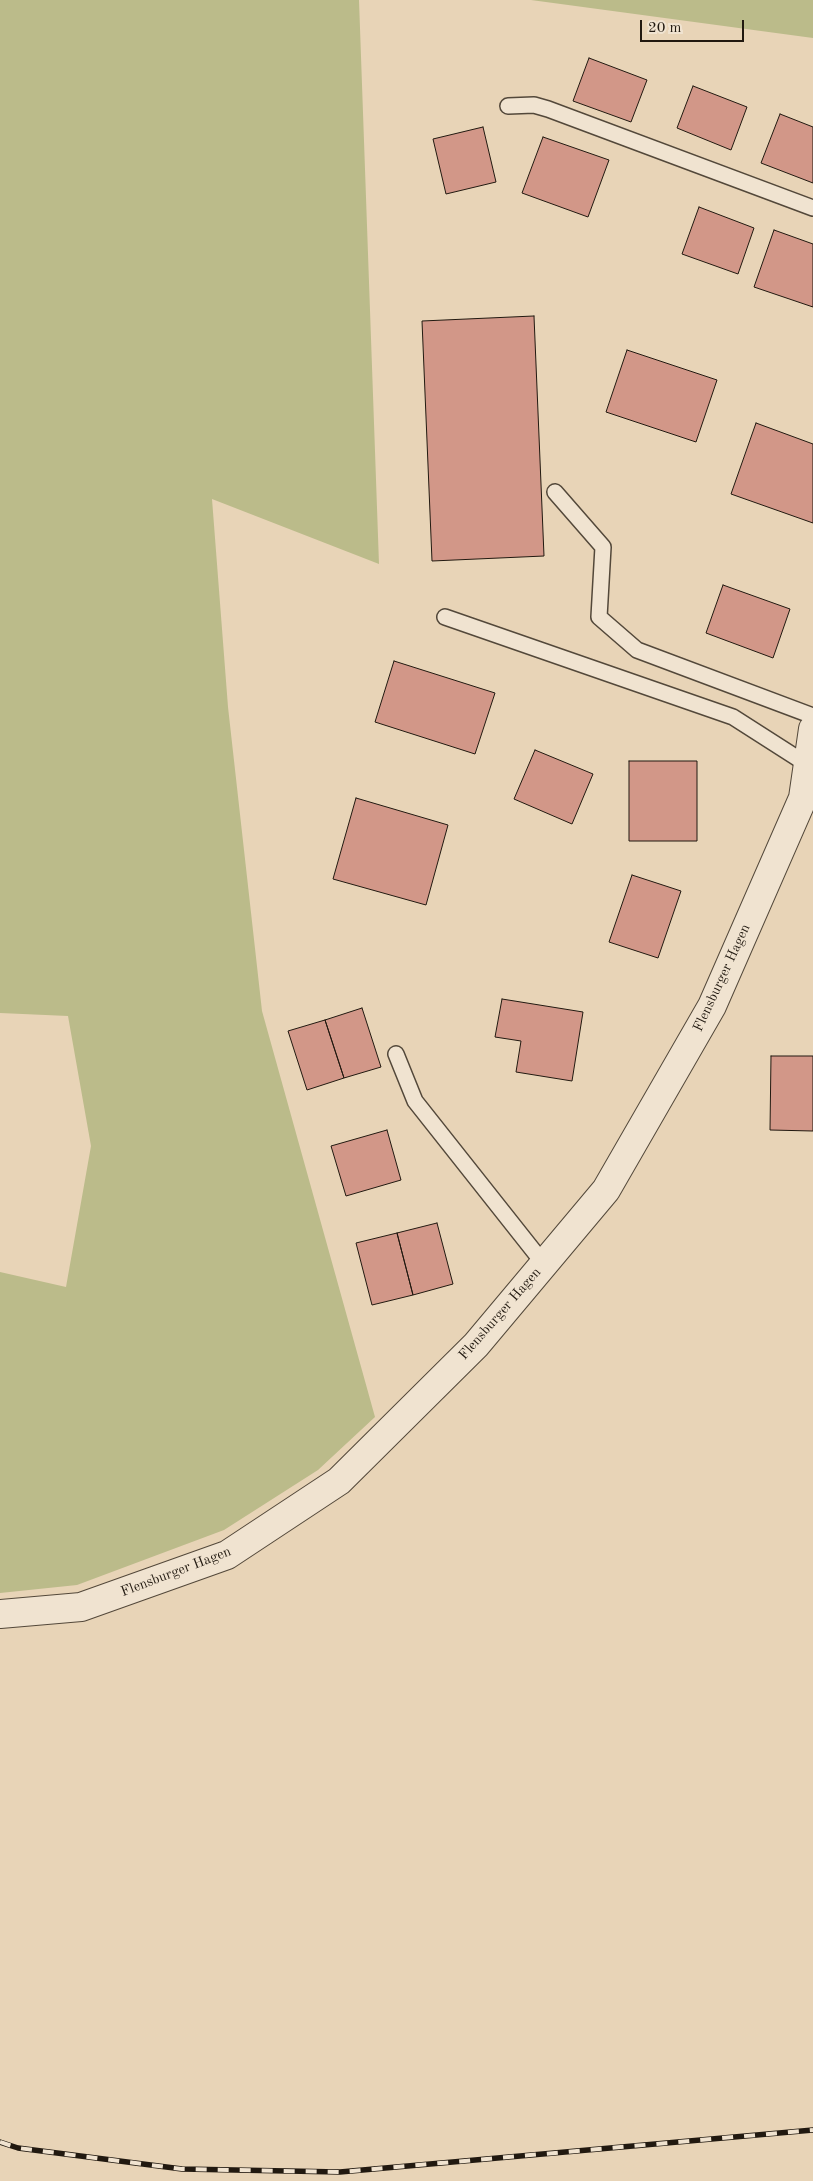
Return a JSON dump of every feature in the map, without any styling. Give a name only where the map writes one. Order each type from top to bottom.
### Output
[{"type":"street","name":"Flensburger Hagen","points":[[0,1614],[81,1607],[227,1555],[339,1480],[476,1345],[606,1190],[712,1006],[808,798],[808,765],[813,729]]},
{"type":"lane","points":[[508,106],[534,105],[548,109],[813,208]]},
{"type":"lane","points":[[555,492],[603,547],[599,617],[607,624],[637,650],[813,716]]},
{"type":"lane","points":[[445,617],[733,717],[808,765]]},
{"type":"lane","points":[[396,1054],[415,1101],[544,1264]]},
{"type":"green space","points":[[0,0],[359,0],[379,564],[212,499],[228,707],[262,1011],[375,1417],[318,1470],[224,1530],[77,1585],[0,1593],[0,1272],[66,1287],[91,1146],[68,1016],[0,1013]]},
{"type":"green space","points":[[531,0],[813,0],[813,38]]},
{"type":"building","points":[[589,58],[647,80],[631,122],[573,101]]},
{"type":"building","points":[[693,86],[747,107],[731,150],[677,128]]},
{"type":"building","points":[[780,114],[813,127],[813,183],[761,163]]},
{"type":"building","points":[[483,127],[496,182],[446,194],[433,139]]},
{"type":"building","points":[[543,137],[609,160],[588,217],[522,193]]},
{"type":"building","points":[[699,207],[754,228],[738,274],[682,254]]},
{"type":"building","points":[[774,230],[813,244],[813,307],[754,287]]},
{"type":"building","points":[[534,316],[544,556],[432,561],[422,321]]},
{"type":"building","points":[[627,350],[717,380],[696,442],[606,412]]},
{"type":"building","points":[[756,423],[813,444],[813,523],[731,494]]},
{"type":"building","points":[[723,585],[790,609],[773,658],[706,633]]},
{"type":"building","points":[[394,661],[495,693],[475,754],[375,722]]},
{"type":"building","points":[[535,750],[593,774],[572,824],[514,799]]},
{"type":"building","points":[[629,761],[697,761],[697,841],[629,841]]},
{"type":"building","points":[[356,798],[448,825],[426,905],[333,879]]},
{"type":"building","points":[[632,875],[681,891],[658,958],[609,942]]},
{"type":"building","points":[[502,999],[583,1012],[572,1081],[516,1072],[521,1041],[495,1037]]},
{"type":"building","points":[[362,1008],[381,1067],[344,1078],[325,1020]]},
{"type":"building","points":[[325,1020],[344,1078],[307,1090],[288,1031]]},
{"type":"building","points":[[771,1056],[813,1056],[813,1131],[770,1130]]},
{"type":"building","points":[[387,1130],[401,1180],[346,1196],[331,1146]]},
{"type":"building","points":[[437,1223],[453,1284],[413,1295],[397,1233]]},
{"type":"building","points":[[397,1233],[413,1295],[372,1305],[356,1243]]},
{"type":"railway","points":[[0,2142],[18,2148],[182,2169],[340,2172],[813,2130]]}]
